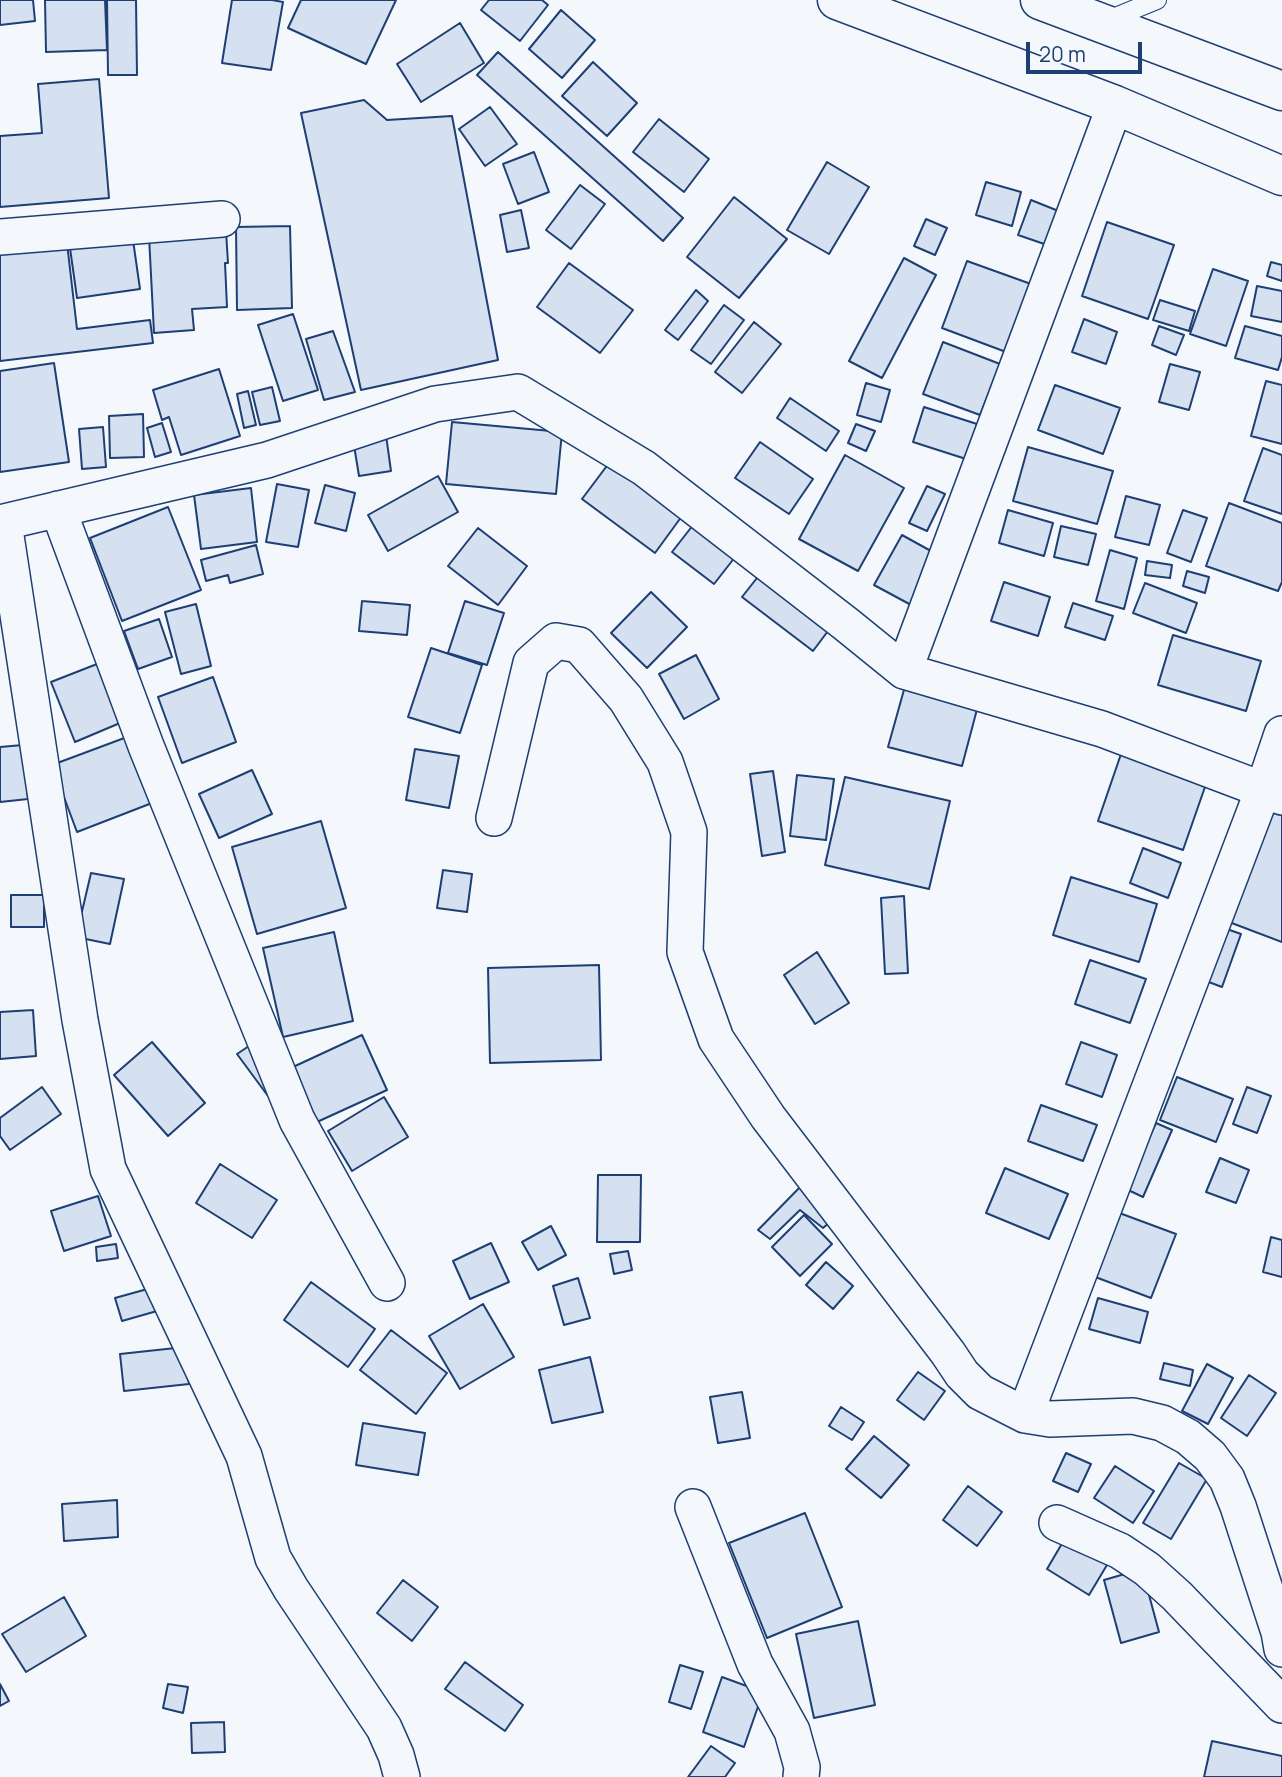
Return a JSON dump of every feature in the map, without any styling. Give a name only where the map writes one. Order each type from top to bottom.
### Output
[{"type":"highway","points":[[837,0],[1115,105],[1282,176]]},
{"type":"highway","points":[[1040,0],[1282,91]]},
{"type":"street","points":[[904,671],[1115,105]]},
{"type":"street","points":[[0,237],[222,219]]},
{"type":"street","points":[[402,1777],[384,1728],[273,1558],[244,1456],[108,1169],[80,1020],[2,523],[267,460],[435,404],[518,392],[644,468],[904,671],[1102,729],[1272,793]]},
{"type":"street","points":[[58,509],[146,746],[298,1120],[387,1283]]},
{"type":"street","points":[[494,818],[531,663],[556,641],[579,645],[626,699],[665,762],[690,832],[685,952],[716,1039],[768,1117],[962,1374],[980,1392],[1025,1415],[1050,1419],[1133,1416],[1162,1423],[1188,1437],[1210,1455],[1227,1479],[1238,1506],[1279,1632],[1282,1649]]},
{"type":"street","points":[[1025,1415],[1272,793],[1282,734]]},
{"type":"street","points":[[693,1507],[755,1664],[792,1731],[802,1767],[802,1777]]},
{"type":"street","points":[[1056,1523],[1120,1551],[1147,1569],[1177,1596],[1282,1704]]},
{"type":"lane","points":[[1101,23],[1157,0]]},
{"type":"building","points":[[0,0],[33,0],[35,21],[0,25]]},
{"type":"building","points":[[45,0],[105,0],[107,50],[46,52]]},
{"type":"building","points":[[107,0],[136,0],[137,75],[108,75]]},
{"type":"building","points":[[232,0],[283,2],[271,70],[222,63]]},
{"type":"building","points":[[301,0],[396,0],[366,64],[288,28]]},
{"type":"building","points":[[489,0],[542,0],[548,5],[520,41],[481,10]]},
{"type":"building","points":[[561,10],[595,40],[562,78],[529,49]]},
{"type":"building","points":[[460,23],[484,63],[421,102],[397,64]]},
{"type":"building","points":[[498,52],[683,218],[663,241],[477,75]]},
{"type":"building","points":[[593,62],[637,103],[607,136],[562,96]]},
{"type":"building","points":[[99,79],[109,198],[0,207],[0,136],[42,133],[38,84]]},
{"type":"building","points":[[364,100],[387,120],[452,116],[498,360],[361,390],[301,113]]},
{"type":"building","points":[[490,107],[517,144],[485,166],[459,129]]},
{"type":"building","points":[[659,119],[709,159],[684,192],[633,152]]},
{"type":"building","points":[[534,152],[549,192],[518,204],[503,164]]},
{"type":"building","points":[[827,162],[869,187],[829,254],[787,230]]},
{"type":"building","points":[[986,182],[1021,192],[1012,226],[976,215]]},
{"type":"building","points":[[580,185],[605,204],[571,249],[546,230]]},
{"type":"building","points":[[734,197],[787,239],[739,298],[687,257]]},
{"type":"building","points":[[1031,200],[1066,214],[1053,247],[1018,235]]},
{"type":"building","points":[[521,210],[529,248],[507,252],[500,215]]},
{"type":"building","points":[[926,219],[947,228],[935,255],[914,246]]},
{"type":"building","points":[[1107,222],[1174,245],[1148,319],[1082,296]]},
{"type":"building","points":[[290,226],[292,308],[237,310],[236,227]]},
{"type":"building","points":[[226,231],[227,307],[192,309],[194,330],[154,333],[149,236]]},
{"type":"building","points":[[132,233],[140,289],[77,298],[69,241]]},
{"type":"building","points":[[67,243],[77,329],[150,320],[153,343],[0,361],[0,251]]},
{"type":"building","points":[[904,258],[936,275],[882,378],[849,361]]},
{"type":"building","points":[[967,261],[1031,284],[1006,352],[942,328]]},
{"type":"building","points":[[1271,262],[1282,265],[1282,281],[1267,276]]},
{"type":"building","points":[[569,263],[633,310],[600,353],[537,307]]},
{"type":"building","points":[[1213,269],[1248,281],[1226,346],[1190,334]]},
{"type":"building","points":[[1257,286],[1282,291],[1282,322],[1251,316]]},
{"type":"building","points":[[696,290],[708,301],[678,340],[665,330]]},
{"type":"building","points":[[1160,300],[1195,311],[1189,331],[1153,320]]},
{"type":"building","points":[[724,305],[744,320],[711,364],[691,350]]},
{"type":"building","points":[[293,314],[318,390],[283,401],[258,325]]},
{"type":"building","points":[[1084,319],[1117,332],[1106,364],[1072,352]]},
{"type":"building","points":[[754,322],[781,344],[742,393],[715,372]]},
{"type":"building","points":[[1159,326],[1184,335],[1176,355],[1152,345]]},
{"type":"building","points":[[1245,326],[1282,336],[1282,357],[1278,370],[1235,358]]},
{"type":"building","points":[[333,331],[355,392],[324,400],[306,339]]},
{"type":"building","points":[[943,342],[1000,364],[980,415],[923,394]]},
{"type":"building","points":[[54,363],[69,462],[0,472],[0,371]]},
{"type":"building","points":[[1170,364],[1200,372],[1189,410],[1159,402]]},
{"type":"building","points":[[219,369],[240,436],[181,455],[169,417],[162,420],[153,390]]},
{"type":"building","points":[[1266,381],[1282,385],[1282,444],[1251,436]]},
{"type":"building","points":[[866,383],[890,390],[881,422],[857,415]]},
{"type":"building","points":[[1055,385],[1120,408],[1103,454],[1038,430]]},
{"type":"building","points":[[272,387],[280,421],[260,425],[252,392]]},
{"type":"building","points":[[248,391],[256,425],[244,428],[237,394]]},
{"type":"building","points":[[790,398],[839,431],[826,451],[777,418]]},
{"type":"building","points":[[924,407],[977,424],[966,459],[913,442]]},
{"type":"building","points":[[143,414],[144,457],[110,458],[109,416]]},
{"type":"building","points":[[452,422],[562,432],[556,494],[446,484]]},
{"type":"building","points":[[162,423],[171,452],[155,457],[147,428]]},
{"type":"building","points":[[856,424],[875,431],[866,451],[848,443]]},
{"type":"building","points":[[103,427],[106,467],[82,469],[79,429]]},
{"type":"building","points":[[385,428],[391,471],[359,476],[352,433]]},
{"type":"building","points":[[760,442],[813,479],[789,514],[735,478]]},
{"type":"building","points":[[1028,447],[1113,471],[1097,524],[1013,501]]},
{"type":"building","points":[[1263,448],[1282,455],[1282,514],[1244,501]]},
{"type":"building","points":[[845,455],[904,488],[858,571],[799,539]]},
{"type":"building","points":[[609,463],[682,516],[655,553],[582,499]]},
{"type":"building","points":[[438,476],[458,512],[388,551],[368,515]]},
{"type":"building","points":[[277,484],[309,490],[298,547],[266,542]]},
{"type":"building","points":[[325,485],[355,493],[346,531],[315,523]]},
{"type":"building","points":[[927,486],[945,494],[927,531],[909,523]]},
{"type":"building","points":[[251,488],[257,542],[201,549],[194,495]]},
{"type":"building","points":[[1126,496],[1160,505],[1149,545],[1115,537]]},
{"type":"building","points":[[1229,503],[1282,523],[1282,582],[1278,591],[1206,566]]},
{"type":"building","points":[[168,507],[201,590],[122,621],[90,538]]},
{"type":"building","points":[[1008,510],[1053,523],[1044,556],[999,543]]},
{"type":"building","points":[[1183,510],[1207,518],[1191,562],[1167,553]]},
{"type":"building","points":[[697,520],[739,552],[714,584],[672,552]]},
{"type":"building","points":[[1061,526],[1096,534],[1088,565],[1054,557]]},
{"type":"building","points":[[478,528],[527,566],[498,605],[448,566]]},
{"type":"building","points":[[902,535],[940,556],[913,606],[874,585]]},
{"type":"building","points":[[256,545],[263,574],[230,583],[228,575],[206,581],[201,560]]},
{"type":"building","points":[[1110,550],[1137,558],[1124,609],[1096,601]]},
{"type":"building","points":[[1147,561],[1172,565],[1170,578],[1145,575]]},
{"type":"building","points":[[764,569],[834,623],[813,651],[742,597]]},
{"type":"building","points":[[1187,571],[1209,577],[1205,593],[1183,586]]},
{"type":"building","points":[[1004,582],[1050,597],[1038,636],[991,621]]},
{"type":"building","points":[[1145,583],[1197,603],[1186,633],[1133,613]]},
{"type":"building","points":[[651,592],[687,627],[647,668],[611,633]]},
{"type":"building","points":[[362,601],[410,605],[407,635],[359,631]]},
{"type":"building","points":[[465,601],[504,613],[487,665],[448,653]]},
{"type":"building","points":[[1073,603],[1113,616],[1105,640],[1065,627]]},
{"type":"building","points":[[196,604],[211,666],[181,674],[165,612]]},
{"type":"building","points":[[159,619],[172,657],[138,669],[124,631]]},
{"type":"building","points":[[1173,635],[1261,661],[1246,711],[1158,685]]},
{"type":"building","points":[[431,648],[482,665],[460,733],[408,717]]},
{"type":"building","points":[[696,655],[719,699],[684,719],[659,674]]},
{"type":"building","points":[[97,664],[120,723],[75,742],[51,682]]},
{"type":"building","points":[[213,677],[236,742],[182,763],[158,697]]},
{"type":"building","points":[[907,679],[980,698],[962,766],[888,747]]},
{"type":"building","points":[[127,737],[152,803],[77,832],[52,765]]},
{"type":"building","points":[[23,745],[28,799],[0,802],[0,747]]},
{"type":"building","points":[[415,749],[459,756],[449,808],[406,800]]},
{"type":"building","points":[[1121,754],[1206,784],[1183,850],[1098,821]]},
{"type":"building","points":[[252,770],[272,814],[219,838],[199,794]]},
{"type":"building","points":[[773,771],[785,852],[762,856],[750,774]]},
{"type":"building","points":[[797,775],[834,779],[826,840],[790,836]]},
{"type":"building","points":[[845,777],[950,801],[929,889],[825,865]]},
{"type":"building","points":[[1273,806],[1282,809],[1282,942],[1229,922]]},
{"type":"building","points":[[321,821],[346,908],[257,934],[232,847]]},
{"type":"building","points":[[1143,848],[1181,863],[1168,898],[1130,883]]},
{"type":"building","points":[[443,870],[472,874],[467,912],[437,908]]},
{"type":"building","points":[[91,873],[124,879],[110,944],[76,937]]},
{"type":"building","points":[[1071,877],[1157,904],[1139,962],[1053,935]]},
{"type":"building","points":[[11,895],[44,895],[44,927],[11,927]]},
{"type":"building","points":[[904,896],[908,973],[885,974],[881,898]]},
{"type":"building","points":[[1224,928],[1241,934],[1222,987],[1206,981]]},
{"type":"building","points":[[334,932],[353,1021],[283,1037],[263,948]]},
{"type":"building","points":[[817,952],[849,1003],[815,1024],[784,975]]},
{"type":"building","points":[[1090,960],[1146,979],[1130,1023],[1075,1004]]},
{"type":"building","points":[[599,965],[601,1060],[490,1063],[488,968]]},
{"type":"building","points":[[33,1010],[36,1056],[0,1059],[0,1012]]},
{"type":"building","points":[[362,1035],[387,1090],[317,1122],[293,1067]]},
{"type":"building","points":[[152,1042],[205,1103],[168,1136],[114,1075]]},
{"type":"building","points":[[1081,1042],[1117,1055],[1102,1097],[1066,1084]]},
{"type":"building","points":[[252,1044],[282,1086],[268,1096],[237,1054]]},
{"type":"building","points":[[1177,1077],[1233,1099],[1216,1142],[1160,1120]]},
{"type":"building","points":[[42,1087],[61,1114],[10,1150],[0,1136],[0,1118]]},
{"type":"building","points":[[1247,1087],[1271,1096],[1257,1133],[1233,1124]]},
{"type":"building","points":[[384,1097],[408,1137],[352,1171],[328,1131]]},
{"type":"building","points":[[1041,1105],[1097,1125],[1083,1161],[1028,1141]]},
{"type":"building","points":[[1156,1123],[1172,1130],[1143,1197],[1126,1189]]},
{"type":"building","points":[[1220,1158],[1249,1170],[1236,1203],[1206,1192]]},
{"type":"building","points":[[220,1164],[277,1200],[252,1238],[196,1203]]},
{"type":"building","points":[[1005,1168],[1068,1194],[1049,1239],[986,1213]]},
{"type":"building","points":[[598,1175],[641,1175],[640,1242],[597,1242]]},
{"type":"building","points":[[803,1184],[836,1217],[823,1228],[800,1210],[770,1239],[758,1230]]},
{"type":"building","points":[[98,1196],[111,1236],[64,1251],[51,1211]]},
{"type":"building","points":[[1114,1211],[1176,1234],[1151,1298],[1090,1275]]},
{"type":"building","points":[[804,1215],[832,1244],[800,1276],[772,1247]]},
{"type":"building","points":[[551,1226],[566,1255],[538,1270],[522,1242]]},
{"type":"building","points":[[1271,1237],[1282,1240],[1282,1277],[1263,1272]]},
{"type":"building","points":[[491,1243],[509,1282],[470,1299],[453,1261]]},
{"type":"building","points":[[116,1244],[118,1258],[97,1261],[96,1247]]},
{"type":"building","points":[[628,1251],[632,1270],[614,1274],[610,1254]]},
{"type":"building","points":[[826,1262],[853,1286],[833,1309],[806,1285]]},
{"type":"building","points":[[578,1278],[590,1318],[564,1325],[553,1286]]},
{"type":"building","points":[[311,1282],[375,1329],[348,1367],[284,1320]]},
{"type":"building","points":[[151,1288],[157,1311],[122,1321],[115,1298]]},
{"type":"building","points":[[1098,1298],[1148,1312],[1140,1343],[1089,1329]]},
{"type":"building","points":[[483,1304],[514,1357],[460,1389],[429,1336]]},
{"type":"building","points":[[391,1330],[447,1373],[416,1414],[360,1370]]},
{"type":"building","points":[[185,1347],[189,1384],[124,1391],[120,1354]]},
{"type":"building","points":[[590,1357],[603,1412],[552,1423],[539,1370]]},
{"type":"building","points":[[1164,1363],[1193,1370],[1190,1386],[1160,1379]]},
{"type":"building","points":[[1207,1364],[1233,1378],[1208,1424],[1182,1411]]},
{"type":"building","points":[[918,1372],[945,1391],[924,1420],[897,1400]]},
{"type":"building","points":[[1249,1375],[1276,1393],[1247,1436],[1221,1418]]},
{"type":"building","points":[[742,1392],[750,1438],[718,1443],[710,1397]]},
{"type":"building","points":[[841,1407],[864,1422],[852,1440],[829,1426]]},
{"type":"building","points":[[363,1423],[425,1433],[418,1475],[356,1465]]},
{"type":"building","points":[[874,1436],[909,1465],[881,1498],[846,1469]]},
{"type":"building","points":[[1066,1453],[1091,1464],[1078,1492],[1053,1481]]},
{"type":"building","points":[[1179,1463],[1207,1479],[1171,1539],[1143,1523]]},
{"type":"building","points":[[1115,1466],[1154,1491],[1133,1523],[1094,1498]]},
{"type":"building","points":[[968,1486],[1002,1512],[977,1546],[943,1520]]},
{"type":"building","points":[[117,1500],[118,1537],[64,1541],[62,1504]]},
{"type":"building","points":[[805,1513],[842,1607],[767,1638],[729,1543]]},
{"type":"building","points":[[1067,1535],[1110,1560],[1089,1595],[1047,1569]]},
{"type":"building","points":[[1142,1569],[1159,1632],[1121,1643],[1104,1580]]},
{"type":"building","points":[[403,1580],[438,1607],[412,1641],[377,1613]]},
{"type":"building","points":[[64,1597],[86,1636],[26,1672],[2,1634]]},
{"type":"building","points":[[858,1621],[875,1705],[814,1718],[796,1634]]},
{"type":"building","points":[[465,1662],[523,1705],[505,1731],[445,1689]]},
{"type":"building","points":[[680,1665],[703,1672],[691,1709],[669,1702]]},
{"type":"building","points":[[722,1677],[763,1692],[744,1747],[703,1732]]},
{"type":"building","points":[[0,1684],[9,1701],[0,1706]]},
{"type":"building","points":[[168,1684],[188,1687],[183,1713],[163,1708]]},
{"type":"building","points":[[224,1722],[225,1752],[192,1753],[191,1723]]},
{"type":"building","points":[[1212,1741],[1282,1756],[1282,1777],[1204,1777]]},
{"type":"building","points":[[711,1746],[735,1763],[725,1777],[688,1777]]}]
